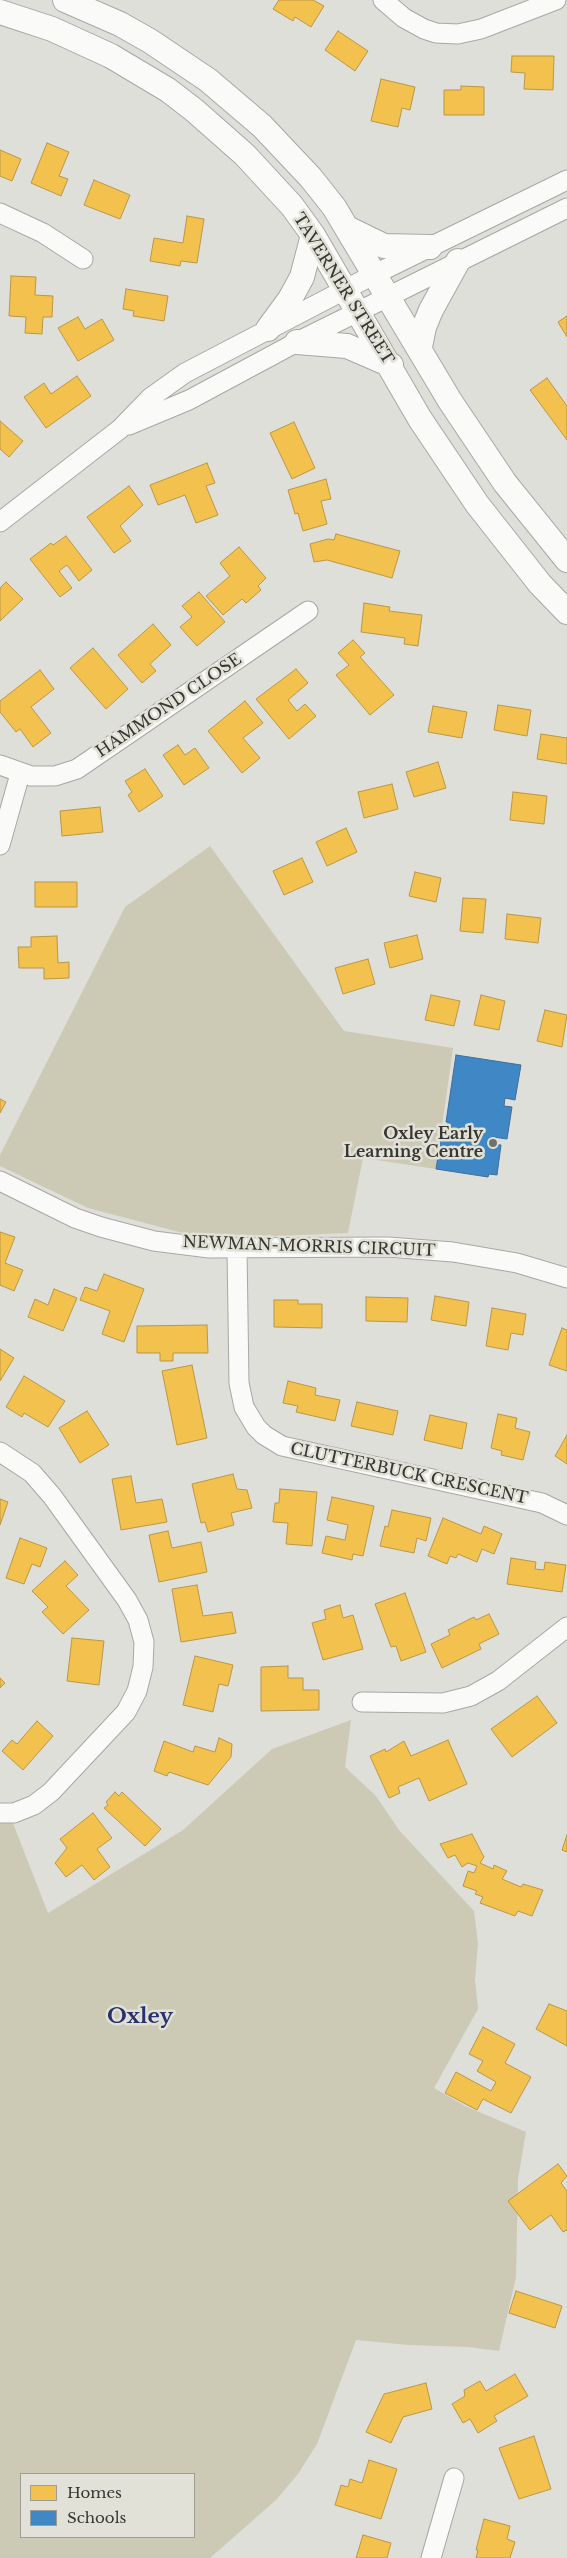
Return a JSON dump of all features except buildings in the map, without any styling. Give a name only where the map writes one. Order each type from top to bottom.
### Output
[{"type":"main road","points":[[65,0],[120,24],[150,41],[208,80],[262,126],[311,178],[334,207],[420,347],[450,401],[505,483],[567,560]]},
{"type":"main road","name":"TAVERNER STREET","points":[[0,12],[52,29],[111,56],[168,90],[245,155],[292,206],[313,234],[391,365],[420,419],[478,504],[540,584],[567,612]]},
{"type":"main road","points":[[347,228],[384,246],[430,247]]},
{"type":"main road","points":[[268,329],[290,299],[302,277],[313,234]]},
{"type":"main road","points":[[420,347],[424,327],[431,310],[458,261]]},
{"type":"main road","points":[[297,342],[347,346],[391,365]]},
{"type":"street","points":[[383,0],[404,18],[424,29],[458,34],[481,29],[556,0]]},
{"type":"street","points":[[0,522],[120,429],[150,398],[185,373],[375,274],[567,180]]},
{"type":"street","points":[[120,429],[189,400],[297,342],[567,208]]},
{"type":"street","points":[[0,213],[43,233],[83,258]]},
{"type":"street","name":"HAMMOND CLOSE","points":[[0,764],[20,774],[55,776],[77,769],[308,611]]},
{"type":"street","points":[[0,845],[20,774]]},
{"type":"street","name":"NEWMAN-MORRIS CIRCUIT","points":[[0,1181],[75,1218],[154,1241],[237,1248],[388,1247],[453,1252],[516,1263],[567,1278]]},
{"type":"street","name":"CLUTTERBUCK CRESCENT","points":[[237,1248],[239,1383],[244,1407],[264,1435],[282,1446],[542,1503],[567,1515]]},
{"type":"street","points":[[0,1452],[32,1474],[52,1496],[126,1600],[138,1620],[144,1642],[144,1667],[138,1691],[126,1712],[52,1792],[34,1805],[14,1813],[0,1813]]},
{"type":"street","points":[[362,1702],[443,1703],[471,1696],[498,1681],[567,1628]]},
{"type":"street","points":[[431,2558],[454,2478]]},
{"type":"shaded area","points":[[210,846],[344,1031],[453,1048],[436,1169],[363,1158],[348,1233],[278,1236],[183,1233],[88,1208],[0,1166],[0,1155],[125,907]]},
{"type":"shaded area","points":[[351,1720],[345,1767],[376,1796],[399,1830],[474,1911],[478,1943],[475,1980],[478,2009],[434,2088],[465,2106],[526,2132],[518,2179],[516,2277],[499,2351],[468,2347],[409,2345],[356,2340],[317,2444],[298,2474],[276,2500],[210,2558],[0,2558],[0,1818],[11,1818],[48,1913],[183,1830],[272,1749]]},
{"type":"place","name":"Oxley Early Learning Centre","points":[[493,1143]]},
{"type":"district","name":"Oxley","points":[[140,2017]]}]
